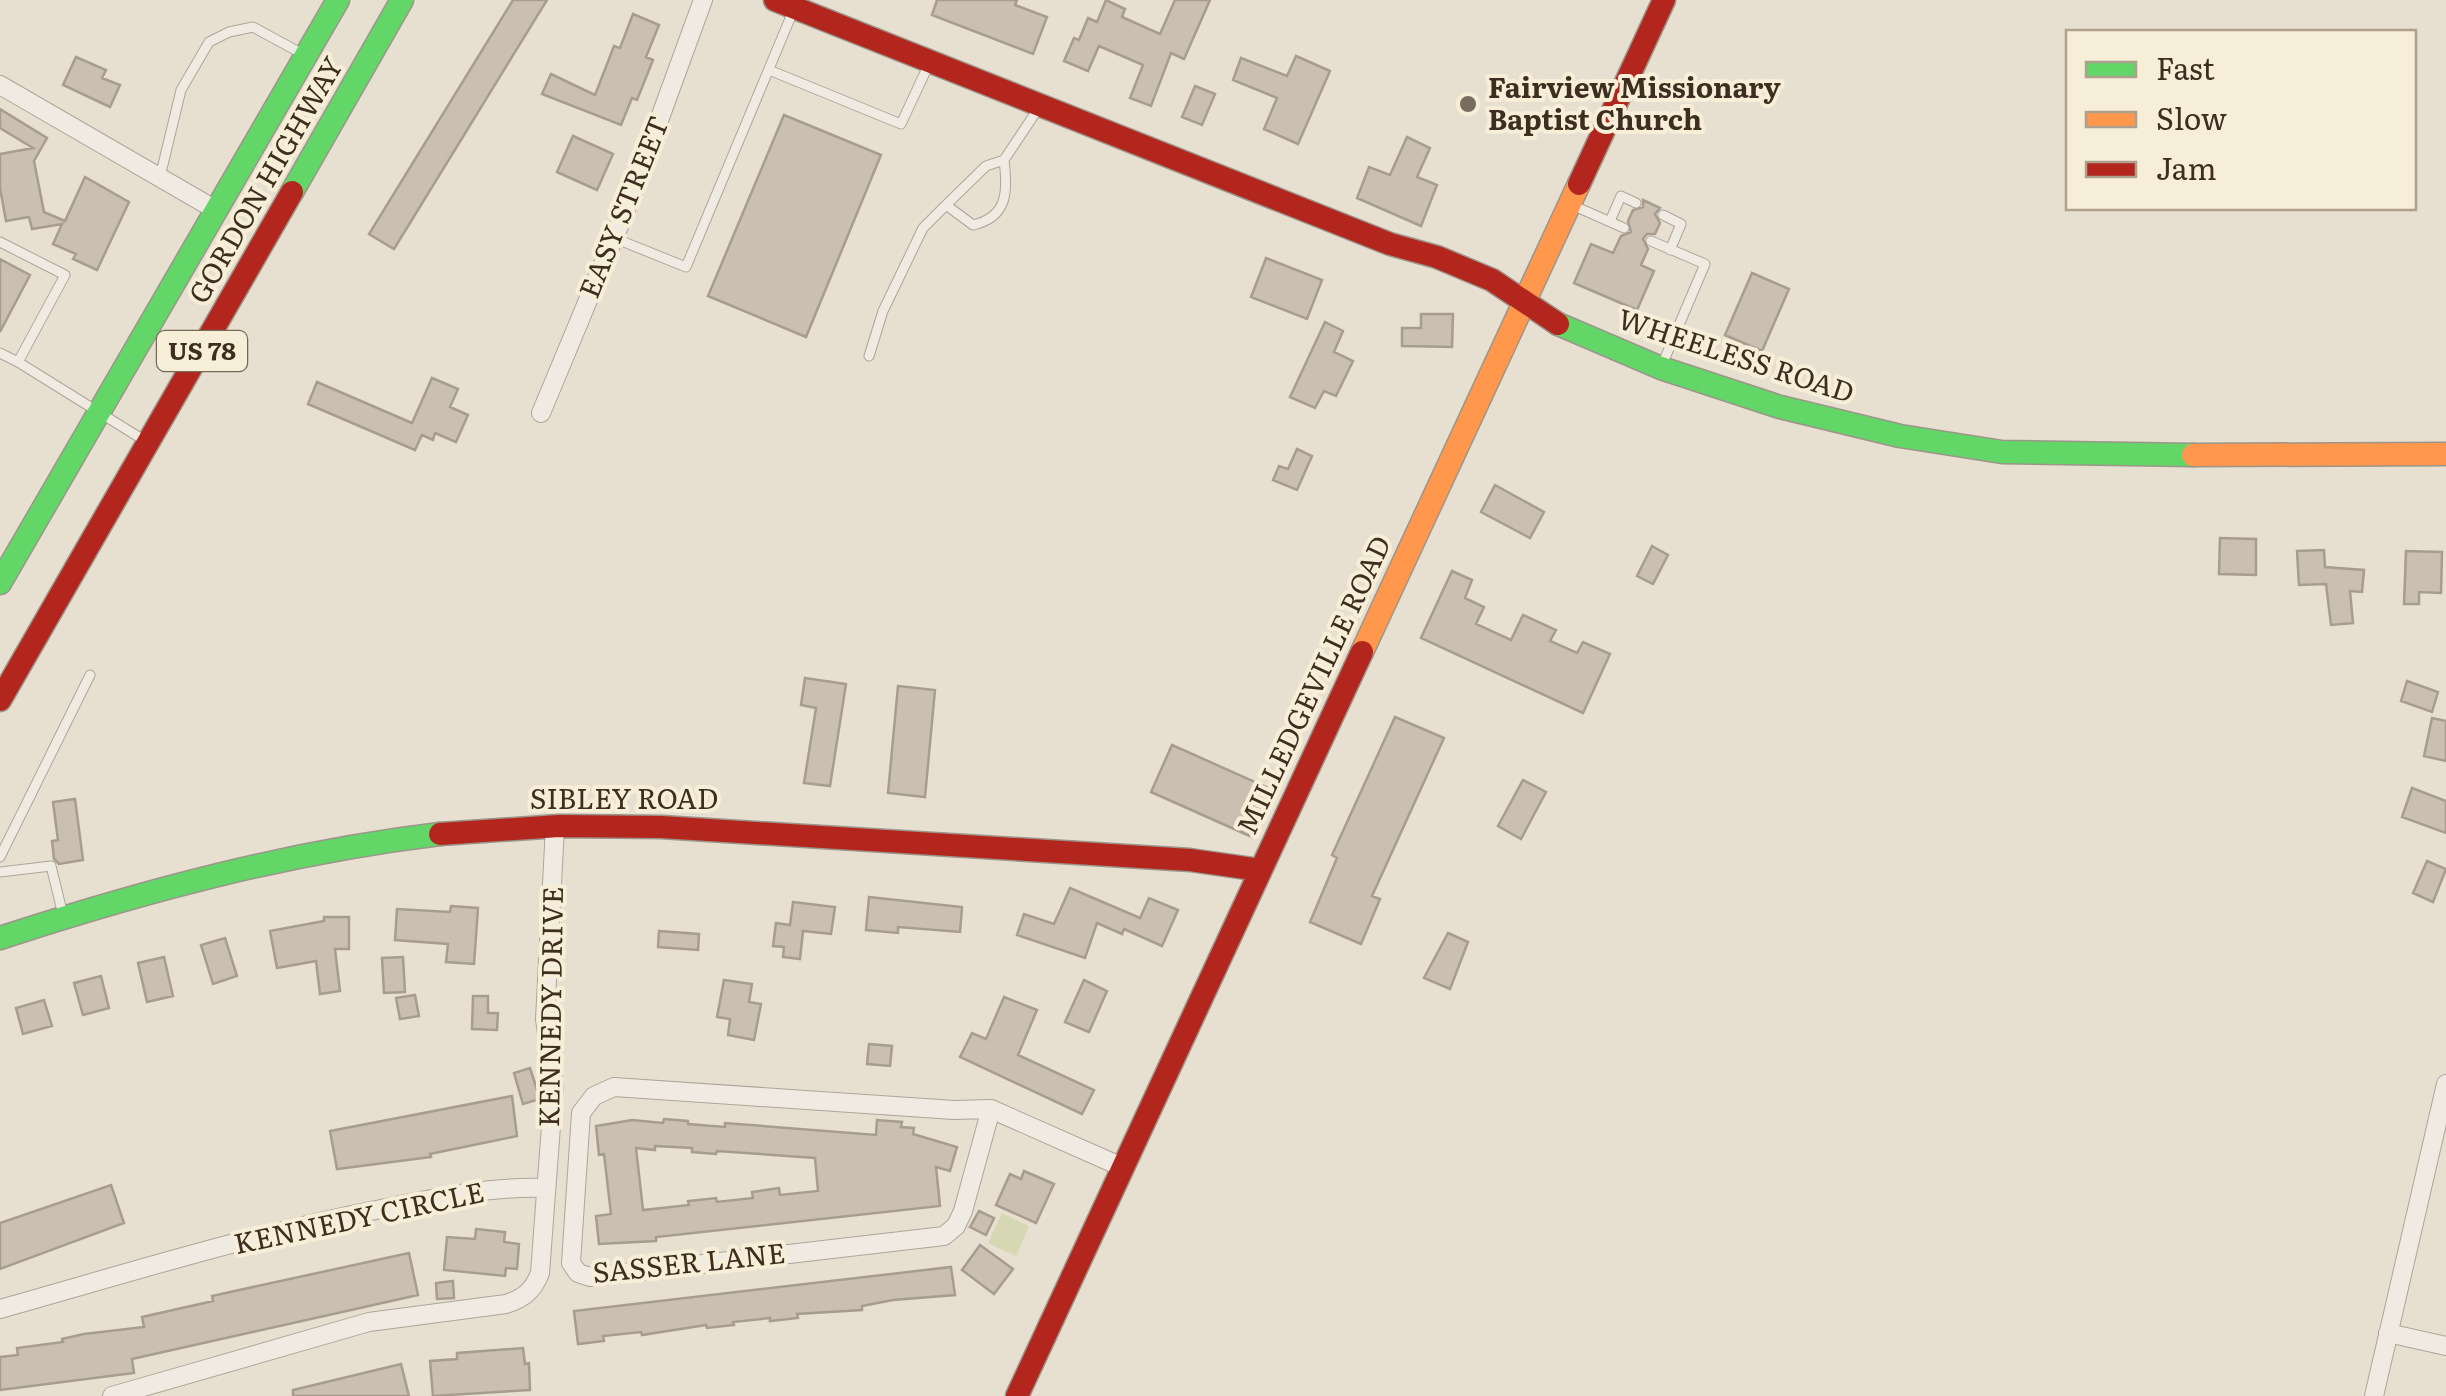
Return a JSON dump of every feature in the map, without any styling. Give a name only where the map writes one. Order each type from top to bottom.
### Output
[{"type":"main road","name":"GORDON HIGHWAY","points":[[0,583],[338,0]]},
{"type":"main road","name":"GORDON HIGHWAY","points":[[0,700],[402,0]]},
{"type":"main road","name":"MILLEDGEVILLE ROAD","points":[[1018,1396],[1664,0]]},
{"type":"main road","name":"WHEELESS ROAD","points":[[784,4],[1390,244],[1437,257],[1492,280],[1563,326],[1661,368],[1844,424],[2002,452],[2446,454]]},
{"type":"main road","name":"SIBLEY ROAD","points":[[0,938],[196,880],[309,854],[397,839],[556,826],[699,827],[1190,860],[1260,870]]},
{"type":"street","name":"EASY STREET","points":[[541,413],[614,238],[703,0]]},
{"type":"street","points":[[0,85],[216,210]]},
{"type":"street","name":"KENNEDY DRIVE","points":[[546,1188],[554,1086],[545,1020],[556,826]]},
{"type":"street","points":[[2374,1396],[2446,1084]]},
{"type":"street","name":"SASSER LANE","points":[[991,1109],[963,1211],[956,1226],[944,1236],[590,1278],[578,1274],[571,1262],[582,1113],[594,1096],[614,1087],[954,1110],[991,1109],[1122,1167]]},
{"type":"street","name":"KENNEDY CIRCLE","points":[[0,1309],[338,1217],[517,1187],[546,1188]]},
{"type":"street","points":[[112,1396],[369,1322],[517,1300],[533,1288],[540,1273],[546,1188]]},
{"type":"street","points":[[2388,1333],[2446,1346]]},
{"type":"lane","points":[[614,238],[686,267],[768,70],[784,4]]},
{"type":"lane","points":[[160,178],[181,90],[209,42],[252,27],[306,56]]},
{"type":"lane","points":[[768,70],[901,124],[929,62]]},
{"type":"lane","points":[[869,356],[883,311],[923,228],[986,166],[1004,160],[1040,106]]},
{"type":"lane","points":[[946,205],[973,225],[989,221],[1000,209],[1008,186],[1004,160]]},
{"type":"lane","points":[[1610,222],[1621,196],[1636,203]]},
{"type":"lane","points":[[1571,204],[1624,228]]},
{"type":"lane","points":[[1663,216],[1682,224],[1670,250]]},
{"type":"lane","points":[[1651,241],[1705,264],[1661,368]]},
{"type":"lane","points":[[0,242],[64,275],[18,362]]},
{"type":"lane","points":[[0,353],[148,443]]},
{"type":"lane","points":[[0,857],[90,675]]},
{"type":"lane","points":[[0,872],[51,866],[64,917]]},
{"type":"green space","points":[[1002,1213],[1029,1226],[1016,1256],[988,1243]]},
{"type":"building","points":[[513,0],[547,0],[394,249],[369,234]]},
{"type":"building","points":[[937,0],[1017,0],[1015,5],[1047,17],[1033,54],[932,15]]},
{"type":"building","points":[[1106,0],[1125,9],[1122,17],[1160,34],[1175,0],[1210,0],[1184,59],[1171,53],[1151,106],[1130,98],[1143,65],[1099,46],[1088,71],[1064,61],[1088,18],[1097,22]]},
{"type":"building","points":[[633,14],[659,25],[646,57],[653,60],[637,100],[632,98],[621,125],[542,94],[551,74],[595,95],[614,46],[620,48]]},
{"type":"building","points":[[1296,56],[1330,71],[1298,144],[1264,129],[1277,98],[1233,80],[1241,58],[1287,76]]},
{"type":"building","points":[[76,57],[106,70],[102,78],[120,85],[110,107],[63,85]]},
{"type":"building","points":[[1195,86],[1215,94],[1202,125],[1182,117]]},
{"type":"building","points":[[0,109],[47,138],[34,161],[44,212],[65,221],[85,177],[129,202],[97,270],[73,259],[76,254],[53,244],[62,224],[32,229],[29,217],[6,221],[0,188],[0,154],[33,148],[0,128]]},
{"type":"building","points":[[784,115],[881,155],[806,337],[708,296]]},
{"type":"building","points":[[573,136],[613,154],[597,190],[557,172]]},
{"type":"building","points":[[1407,137],[1430,148],[1417,177],[1437,185],[1421,226],[1357,198],[1369,167],[1390,175]]},
{"type":"building","points":[[1643,200],[1660,208],[1655,214],[1660,223],[1655,234],[1647,234],[1643,239],[1648,249],[1641,265],[1654,271],[1637,310],[1574,283],[1591,244],[1613,253],[1621,236],[1631,232],[1628,221],[1633,210],[1643,207]]},
{"type":"building","points":[[1266,258],[1322,280],[1307,319],[1251,297]]},
{"type":"building","points":[[0,259],[30,275],[0,332]]},
{"type":"building","points":[[1752,273],[1789,289],[1762,351],[1725,335]]},
{"type":"building","points":[[1421,314],[1453,314],[1452,347],[1402,346],[1402,328],[1421,328]]},
{"type":"building","points":[[1325,322],[1343,331],[1334,352],[1353,361],[1336,396],[1324,391],[1315,408],[1290,397]]},
{"type":"building","points":[[432,378],[458,389],[450,407],[468,415],[456,442],[435,433],[433,440],[422,435],[415,450],[308,404],[317,382],[412,423]]},
{"type":"building","points":[[1297,449],[1312,456],[1297,490],[1273,480],[1279,466],[1288,469]]},
{"type":"building","points":[[1495,485],[1544,512],[1530,538],[1481,512]]},
{"type":"building","points":[[2220,538],[2256,539],[2256,575],[2219,574]]},
{"type":"building","points":[[1652,546],[1668,555],[1653,584],[1637,576]]},
{"type":"building","points":[[2324,550],[2325,567],[2364,570],[2362,592],[2350,591],[2353,623],[2331,625],[2326,584],[2299,585],[2297,551]]},
{"type":"building","points":[[2406,551],[2442,552],[2441,593],[2419,592],[2419,604],[2404,604]]},
{"type":"building","points":[[1452,571],[1472,580],[1465,598],[1484,607],[1476,624],[1511,640],[1523,615],[1556,630],[1550,641],[1577,653],[1583,642],[1610,654],[1583,713],[1421,638]]},
{"type":"building","points":[[805,678],[846,684],[830,786],[804,783],[816,708],[801,705]]},
{"type":"building","points":[[2407,681],[2438,692],[2432,712],[2401,701]]},
{"type":"building","points":[[898,686],[935,690],[925,797],[888,793]]},
{"type":"building","points":[[1395,717],[1444,738],[1372,896],[1380,899],[1361,944],[1310,922],[1337,858],[1332,855]]},
{"type":"building","points":[[2432,718],[2446,721],[2446,761],[2424,756]]},
{"type":"building","points":[[1172,745],[1273,790],[1252,837],[1151,792]]},
{"type":"building","points":[[1523,780],[1546,792],[1521,839],[1498,826]]},
{"type":"building","points":[[2412,788],[2446,801],[2446,833],[2402,817]]},
{"type":"building","points":[[75,799],[83,860],[59,864],[54,859],[52,841],[58,840],[53,802]]},
{"type":"building","points":[[2427,861],[2446,869],[2433,902],[2413,893]]},
{"type":"building","points":[[1070,888],[1140,918],[1149,898],[1178,910],[1162,946],[1124,929],[1122,934],[1097,923],[1085,958],[1017,935],[1024,914],[1054,924]]},
{"type":"building","points":[[869,897],[962,907],[960,932],[898,927],[898,933],[866,930]]},
{"type":"building","points":[[793,902],[835,907],[831,934],[803,931],[800,959],[783,957],[784,947],[773,946],[776,923],[790,925]]},
{"type":"building","points":[[451,906],[478,908],[474,964],[446,962],[448,944],[395,940],[397,909],[450,912]]},
{"type":"building","points":[[324,917],[349,917],[349,949],[335,949],[340,991],[320,994],[316,961],[277,968],[270,931],[324,921]]},
{"type":"building","points":[[659,931],[699,934],[698,950],[658,947]]},
{"type":"building","points":[[1448,933],[1468,942],[1450,989],[1424,978]]},
{"type":"building","points":[[225,938],[237,976],[213,984],[201,945]]},
{"type":"building","points":[[164,957],[173,996],[147,1002],[138,963]]},
{"type":"building","points":[[403,957],[405,992],[384,993],[382,958]]},
{"type":"building","points":[[101,976],[109,1008],[83,1015],[74,983]]},
{"type":"building","points":[[724,980],[752,984],[749,1002],[761,1004],[754,1040],[728,1035],[730,1019],[717,1017]]},
{"type":"building","points":[[1084,980],[1107,991],[1089,1032],[1065,1022]]},
{"type":"building","points":[[415,995],[419,1016],[400,1019],[396,998]]},
{"type":"building","points":[[473,996],[488,996],[488,1013],[498,1013],[497,1030],[472,1029]]},
{"type":"building","points":[[1004,997],[1037,1010],[1018,1055],[1094,1090],[1082,1114],[960,1057],[972,1033],[986,1039]]},
{"type":"building","points":[[44,1000],[52,1026],[23,1034],[16,1008]]},
{"type":"building","points":[[869,1044],[892,1046],[890,1066],[867,1064]]},
{"type":"building","points":[[530,1068],[540,1099],[523,1104],[514,1073]]},
{"type":"building","points":[[512,1096],[517,1136],[430,1154],[431,1157],[337,1169],[330,1131]]},
{"type":"building","points":[[664,1119],[725,1127],[725,1123],[876,1135],[877,1120],[902,1122],[901,1127],[914,1128],[913,1134],[957,1147],[950,1171],[936,1167],[940,1206],[656,1237],[656,1241],[599,1244],[596,1216],[611,1214],[604,1154],[599,1155],[596,1126],[632,1120],[663,1123]],"holes":[[[636,1148],[692,1148],[692,1152],[716,1154],[717,1151],[815,1158],[818,1191],[780,1195],[779,1188],[752,1192],[753,1198],[688,1201],[689,1205],[643,1210]]]},
{"type":"building","points":[[1024,1171],[1054,1184],[1036,1223],[996,1205],[1010,1174],[1021,1179]]},
{"type":"building","points":[[111,1185],[124,1223],[0,1269],[0,1223]]},
{"type":"building","points":[[979,1211],[994,1218],[986,1235],[970,1227]]},
{"type":"building","points":[[476,1229],[505,1232],[504,1242],[519,1244],[517,1269],[506,1268],[505,1276],[444,1270],[447,1237],[475,1239]]},
{"type":"building","points":[[980,1245],[1013,1269],[994,1294],[962,1270]]},
{"type":"building","points":[[409,1253],[418,1295],[132,1359],[134,1373],[0,1390],[0,1357],[18,1355],[17,1348],[144,1327],[142,1317],[213,1301],[212,1296]]},
{"type":"building","points":[[951,1267],[955,1295],[893,1300],[862,1306],[862,1310],[797,1314],[798,1318],[603,1336],[604,1341],[578,1344],[574,1311]]},
{"type":"building","points":[[453,1281],[454,1298],[437,1299],[436,1283]]},
{"type":"building","points":[[523,1348],[525,1364],[529,1363],[530,1390],[433,1396],[430,1361],[457,1359],[457,1353]]},
{"type":"building","points":[[401,1364],[409,1396],[293,1396],[293,1390]]},
{"type":"traffic: fast","points":[[0,583],[338,0]]},
{"type":"traffic: fast","points":[[292,192],[402,0]]},
{"type":"traffic: fast","points":[[1558,324],[1661,368],[1780,407],[1900,436],[2002,452],[2193,455]]},
{"type":"traffic: fast","points":[[0,938],[217,875],[328,851],[440,834]]},
{"type":"traffic: slow","points":[[1362,652],[1579,184]]},
{"type":"traffic: slow","points":[[2193,455],[2446,454]]},
{"type":"traffic: jam","points":[[775,0],[1390,244],[1437,257],[1492,280],[1558,324]]},
{"type":"traffic: jam","points":[[1579,184],[1664,0]]},
{"type":"traffic: jam","points":[[0,700],[292,192]]},
{"type":"traffic: jam","points":[[1017,1396],[1362,652]]},
{"type":"traffic: jam","points":[[440,834],[559,826],[661,827],[1190,860],[1260,870]]},
{"type":"place","name":"Fairview Missionary Baptist Church","points":[[1468,104]]}]
